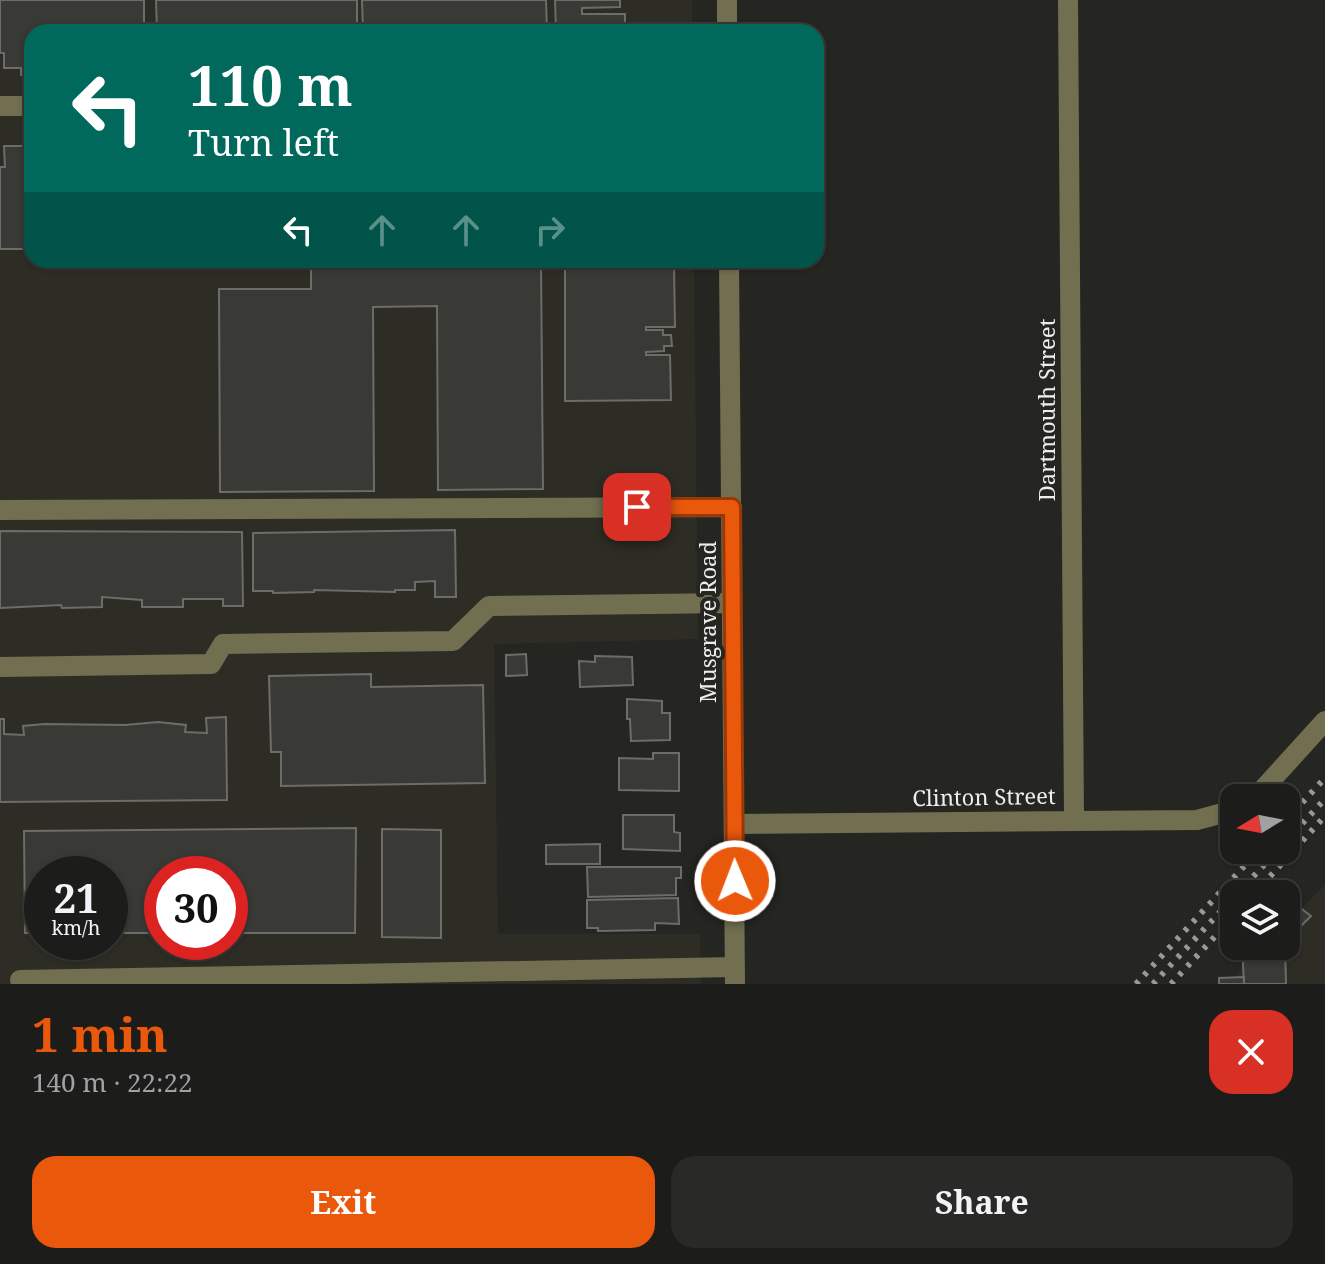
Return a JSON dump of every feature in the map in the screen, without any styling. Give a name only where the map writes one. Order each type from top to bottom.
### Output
[{"type":"street","points":[[727,0],[727,24]]},
{"type":"street","name":"Dartmouth Street","points":[[1068,0],[1074,820]]},
{"type":"street","points":[[0,106],[24,106]]},
{"type":"street","name":"Musgrave Road","points":[[729,268],[735,975]]},
{"type":"street","points":[[0,510],[732,507]]},
{"type":"street","points":[[0,667],[211,664],[223,644],[453,641],[489,606],[732,603]]},
{"type":"street","points":[[1268,784],[1325,721]]},
{"type":"street","name":"Clinton Street","points":[[734,824],[1197,820],[1220,814]]},
{"type":"street","points":[[20,980],[735,975]]},
{"type":"shaded area","points":[[0,0],[692,0],[692,24],[24,24],[24,268],[694,268],[698,639],[494,644],[498,934],[700,934],[701,984],[0,984]]},
{"type":"shaded area","points":[[1325,885],[1325,984],[1227,984],[1250,960],[1300,960],[1300,910]]},
{"type":"building","points":[[0,0],[144,0],[144,24],[24,24],[24,75],[21,75],[21,68],[4,68],[4,53],[0,53]]},
{"type":"building","points":[[156,0],[357,0],[357,24],[157,24]]},
{"type":"building","points":[[362,0],[546,0],[547,24],[363,24]]},
{"type":"building","points":[[555,0],[620,0],[620,7],[582,8],[582,14],[625,14],[625,24],[556,24]]},
{"type":"building","points":[[4,146],[24,146],[24,249],[0,249],[0,167],[5,167]]},
{"type":"building","points":[[311,268],[541,268],[543,489],[438,490],[437,306],[373,307],[374,491],[220,492],[219,289],[311,289]]},
{"type":"building","points":[[565,268],[674,268],[675,327],[646,327],[646,330],[663,330],[663,335],[671,335],[672,346],[664,346],[664,351],[646,352],[646,355],[670,355],[671,400],[565,401]]},
{"type":"building","points":[[455,530],[456,597],[435,597],[435,581],[415,582],[415,590],[395,592],[253,591],[253,533]]},
{"type":"building","points":[[0,531],[242,532],[243,606],[223,606],[223,599],[183,599],[183,607],[142,607],[142,600],[102,597],[102,607],[62,608],[61,605],[0,608]]},
{"type":"building","points":[[526,654],[527,675],[506,676],[506,655]]},
{"type":"building","points":[[595,656],[632,657],[633,685],[580,687],[579,661],[595,662]]},
{"type":"building","points":[[371,674],[371,687],[483,685],[485,783],[281,786],[281,752],[271,752],[269,676]]},
{"type":"building","points":[[627,699],[662,701],[662,713],[670,713],[670,740],[631,741]]},
{"type":"building","points":[[226,717],[227,800],[0,802],[0,719],[4,719],[4,734],[24,735],[23,726],[158,722],[186,725],[185,732],[207,733],[206,718]]},
{"type":"building","points":[[653,753],[679,753],[679,791],[619,790],[619,758],[653,759]]},
{"type":"building","points":[[623,815],[674,815],[674,832],[680,833],[680,851],[623,849]]},
{"type":"building","points":[[356,828],[355,933],[248,933],[248,856],[144,856],[144,933],[128,933],[128,856],[24,856],[24,831]]},
{"type":"building","points":[[382,829],[441,830],[441,938],[382,937]]},
{"type":"building","points":[[600,844],[600,864],[546,864],[546,845]]},
{"type":"building","points":[[587,867],[681,867],[681,878],[676,878],[676,895],[588,897]]},
{"type":"building","points":[[678,898],[679,924],[655,923],[655,930],[598,931],[598,928],[587,928],[587,900]]},
{"type":"building","points":[[1300,908],[1311,916],[1300,927]]},
{"type":"building","points":[[1243,960],[1285,960],[1286,984],[1244,984]]},
{"type":"building","points":[[1244,977],[1244,984],[1219,984],[1219,978]]},
{"type":"railway","points":[[1300,805],[1325,778]]},
{"type":"railway","points":[[1300,826],[1325,799]]},
{"type":"railway","points":[[1267,880],[1325,816]]},
{"type":"railway","points":[[1136,984],[1246,864]]},
{"type":"railway","points":[[1250,880],[1265,864]]},
{"type":"railway","points":[[1153,984],[1220,912]]},
{"type":"railway","points":[[1171,984],[1220,931]]},
{"type":"route","points":[[637,507],[732,507],[735,881]]}]
